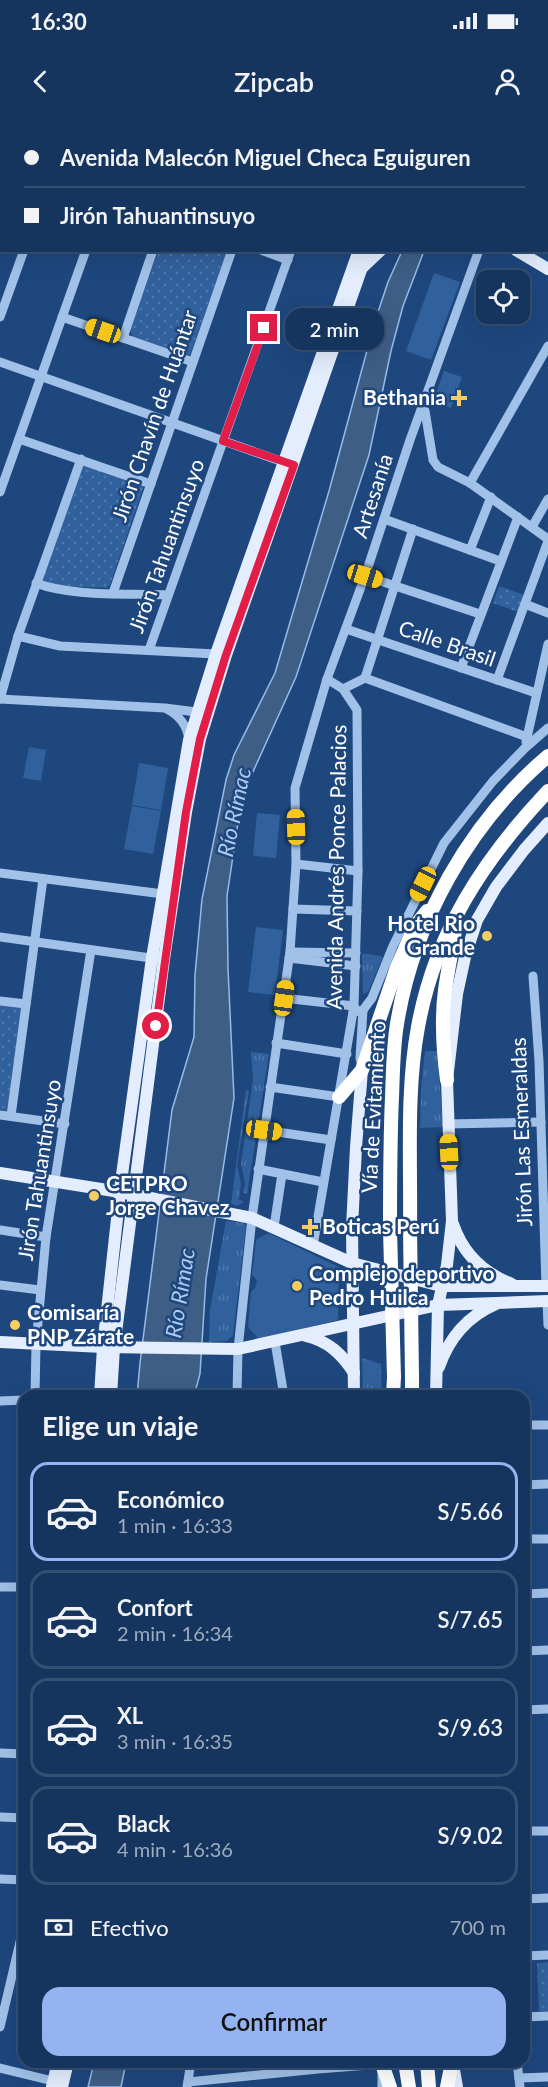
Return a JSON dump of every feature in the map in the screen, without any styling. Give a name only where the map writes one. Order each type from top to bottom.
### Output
[{"type":"highway","name":"Vía de Evitamiento","points":[[393,1390],[390,1229],[391,1108],[397,1025],[405,985],[416,949],[439,895],[481,830],[522,781],[548,756]]},
{"type":"highway","name":"Vía de Evitamiento","points":[[412,1390],[410,1228],[412,1099],[417,1028],[433,969],[458,910],[493,854],[548,791]]},
{"type":"highway","points":[[339,1097],[362,1070],[386,994],[405,948],[416,926],[439,895]]},
{"type":"highway","points":[[447,1080],[443,1014],[458,910]]},
{"type":"highway","points":[[384,2068],[390,2087]]},
{"type":"highway","points":[[406,2068],[409,2087]]},
{"type":"highway","points":[[427,2068],[429,2087]]},
{"type":"highway","points":[[447,2087],[452,2068]]},
{"type":"main road","points":[[102,1390],[114,1347],[139,1195],[162,894],[189,740],[226,655],[358,252]]},
{"type":"main road","points":[[111,1390],[114,1347],[112,1263],[120,1192],[202,712],[216,654],[367,252]]},
{"type":"main road","points":[[362,267],[379,252]]},
{"type":"main road","points":[[519,252],[548,269]]},
{"type":"main road","points":[[436,1390],[438,1305],[448,1258],[452,1221],[447,1080],[465,957],[477,920],[496,887],[548,823]]},
{"type":"main road","points":[[354,1390],[352,1228],[362,1070]]},
{"type":"main road","points":[[0,1173],[139,1195],[252,1218],[352,1263],[441,1287],[547,1286]]},
{"type":"main road","points":[[452,1221],[459,1240],[476,1263],[501,1280],[525,1286]]},
{"type":"main road","points":[[0,1342],[238,1350],[438,1305],[547,1301]]},
{"type":"main road","points":[[436,1382],[443,1357],[456,1334],[475,1316],[503,1302]]},
{"type":"main road","points":[[305,1336],[323,1341],[334,1349],[354,1373]]},
{"type":"main road","points":[[58,2068],[58,2085]]},
{"type":"main road","points":[[58,2085],[65,2068]]},
{"type":"main road","points":[[454,2068],[457,2087]]},
{"type":"street","points":[[0,317],[2,304],[23,252]]},
{"type":"street","points":[[0,492],[85,252]]},
{"type":"street","points":[[123,338],[152,252]]},
{"type":"street","name":"Jirón Chavín de Huántar","points":[[112,593],[231,252]]},
{"type":"street","points":[[273,252],[290,255]]},
{"type":"street","name":"Artesanía","points":[[237,1390],[238,1350],[252,1218],[290,955],[296,864],[295,788],[327,679],[478,252]]},
{"type":"street","name":"Jirón Tahuantinsuyo","points":[[148,650],[290,255]]},
{"type":"street","points":[[62,317],[193,362]]},
{"type":"street","points":[[470,483],[548,346]]},
{"type":"street","points":[[0,362],[289,464]]},
{"type":"street","points":[[422,407],[425,411],[433,460],[438,467],[470,483],[548,540],[497,680]]},
{"type":"street","points":[[20,439],[150,484]]},
{"type":"street","points":[[410,440],[430,444]]},
{"type":"street","points":[[81,459],[18,636],[0,699],[202,712]]},
{"type":"street","points":[[470,550],[491,497]]},
{"type":"street","points":[[532,527],[548,499]]},
{"type":"street","points":[[461,668],[518,517]]},
{"type":"street","points":[[384,519],[500,561]]},
{"type":"street","points":[[343,689],[365,678],[413,530]]},
{"type":"street","points":[[365,576],[480,614]]},
{"type":"street","points":[[36,583],[55,589],[168,595]]},
{"type":"street","points":[[525,604],[548,613]]},
{"type":"street","name":"Calle Brasil","points":[[346,629],[536,693]]},
{"type":"street","points":[[18,636],[60,646],[216,654]]},
{"type":"street","points":[[525,748],[548,644]]},
{"type":"street","points":[[365,678],[527,737]]},
{"type":"street","name":"Avenida Andrés Ponce Palacios","points":[[313,1246],[323,1182],[357,1009],[357,710],[343,689],[327,679]]},
{"type":"street","points":[[165,708],[179,717],[188,730],[189,740]]},
{"type":"street","points":[[284,998],[357,1009],[372,998],[393,946],[444,843],[493,781],[548,728]]},
{"type":"street","points":[[296,864],[358,872]]},
{"type":"street","points":[[0,873],[162,894]]},
{"type":"street","points":[[11,1116],[43,879]]},
{"type":"street","points":[[293,909],[357,911]]},
{"type":"street","points":[[0,937],[158,959]]},
{"type":"street","name":"Jirón Tahuantinsuyo","points":[[35,1390],[36,1344],[46,1237],[91,950]]},
{"type":"street","points":[[290,955],[356,953]]},
{"type":"street","points":[[290,955],[356,966]]},
{"type":"street","name":"Jirón Las Esmeraldas","points":[[533,976],[544,1061],[540,1122],[547,1286]]},
{"type":"street","points":[[0,1001],[26,1004]]},
{"type":"street","points":[[357,1009],[362,1070]]},
{"type":"street","points":[[276,1043],[347,1054]]},
{"type":"street","points":[[270,1087],[339,1097]]},
{"type":"street","points":[[0,1115],[65,1124]]},
{"type":"street","points":[[447,1124],[540,1122]]},
{"type":"street","points":[[264,1130],[331,1140]]},
{"type":"street","points":[[258,1169],[323,1182]]},
{"type":"street","points":[[274,1227],[282,1174]]},
{"type":"street","points":[[0,1230],[46,1237]]},
{"type":"street","points":[[0,1285],[40,1290]]},
{"type":"street","points":[[547,1301],[548,1324]]},
{"type":"street","points":[[275,1342],[283,1390]]},
{"type":"street","points":[[0,1401],[18,1400]]},
{"type":"street","points":[[530,1425],[548,1425]]},
{"type":"street","points":[[530,1485],[548,1484]]},
{"type":"street","points":[[530,1539],[548,1539]]},
{"type":"street","points":[[0,1587],[18,1587]]},
{"type":"street","points":[[530,1594],[548,1593]]},
{"type":"street","points":[[530,1651],[548,1650]]},
{"type":"street","points":[[530,1710],[548,1709]]},
{"type":"street","points":[[0,1754],[18,1754]]},
{"type":"street","points":[[0,1817],[18,1818]]},
{"type":"street","points":[[530,1832],[548,1831]]},
{"type":"street","points":[[0,1879],[18,1880]]},
{"type":"street","points":[[530,1899],[548,1898]]},
{"type":"street","points":[[530,1956],[548,1955]]},
{"type":"street","points":[[0,2027],[18,1962]]},
{"type":"street","points":[[530,2017],[548,2016]]},
{"type":"street","points":[[0,2068],[58,2085]]},
{"type":"street","points":[[190,2068],[187,2085],[304,2068]]},
{"type":"street","points":[[262,2068],[262,2074]]},
{"type":"street","points":[[382,2068],[382,2087]]},
{"type":"street","points":[[518,2068],[520,2083],[548,2077]]},
{"type":"green space","points":[[158,252],[228,252],[190,355],[133,337],[130,330]]},
{"type":"green space","points":[[434,273],[460,282],[431,360],[406,351]]},
{"type":"green space","points":[[444,371],[462,377],[451,408],[433,402]]},
{"type":"green space","points":[[84,464],[144,486],[110,585],[106,588],[63,586],[42,579]]},
{"type":"green space","points":[[499,586],[524,595],[518,612],[493,603]]},
{"type":"green space","points":[[29,747],[46,750],[41,781],[23,778]]},
{"type":"green space","points":[[139,763],[168,768],[161,810],[132,805]]},
{"type":"green space","points":[[132,806],[161,811],[153,854],[124,849]]},
{"type":"green space","points":[[257,813],[280,815],[276,858],[253,856]]},
{"type":"green space","points":[[256,927],[283,930],[275,995],[248,992]]},
{"type":"green space","points":[[362,954],[383,957],[368,992],[363,994]]},
{"type":"green space","points":[[0,1004],[22,1006],[9,1111],[0,1110]]},
{"type":"green space","points":[[425,1051],[437,1051],[443,1127],[420,1128]]},
{"type":"green space","points":[[251,1052],[269,1054],[247,1194],[243,1193],[245,1183],[241,1165],[253,1079]]},
{"type":"green space","points":[[246,1090],[249,1091],[237,1165],[241,1183],[239,1200],[244,1201],[238,1206],[231,1204]]},
{"type":"green space","points":[[226,1221],[244,1223],[246,1227],[233,1335],[227,1341],[209,1342],[210,1310]]},
{"type":"green space","name":"Complejo deportivo Pedro Huilca","points":[[268,1233],[339,1267],[338,1320],[259,1339],[248,1327],[251,1292],[257,1280],[252,1275],[256,1240]]},
{"type":"green space","points":[[362,1358],[381,1364],[382,1390],[363,1390]]},
{"type":"green space","points":[[548,1962],[548,2011],[539,2011],[537,1963]]},
{"type":"water","name":"Río Rímac","points":[[402,252],[424,252],[403,306],[369,455],[296,677],[242,796],[227,896],[234,1098],[206,1279],[200,1374],[196,1390],[138,1390],[172,1110],[194,1037],[195,975],[202,899],[226,780],[234,755],[275,673],[388,282]]},
{"type":"water","points":[[93,2068],[125,2068],[121,2087],[88,2087]]},
{"type":"place","name":"Bethania","points":[[459,398]]},
{"type":"place","name":"Hotel Rio Grande","points":[[487,936]]},
{"type":"place","name":"CETPRO Jorge Chavez","points":[[94,1196]]},
{"type":"place","name":"Boticas Perú","points":[[310,1227]]},
{"type":"place","name":"Complejo deportivo Pedro Huilca","points":[[297,1286]]},
{"type":"place","name":"Comisaría PNP Zárate","points":[[15,1325]]},
{"type":"route","points":[[156,1026],[186,812],[200,739],[226,655],[294,465],[223,441],[264,328]]}]
